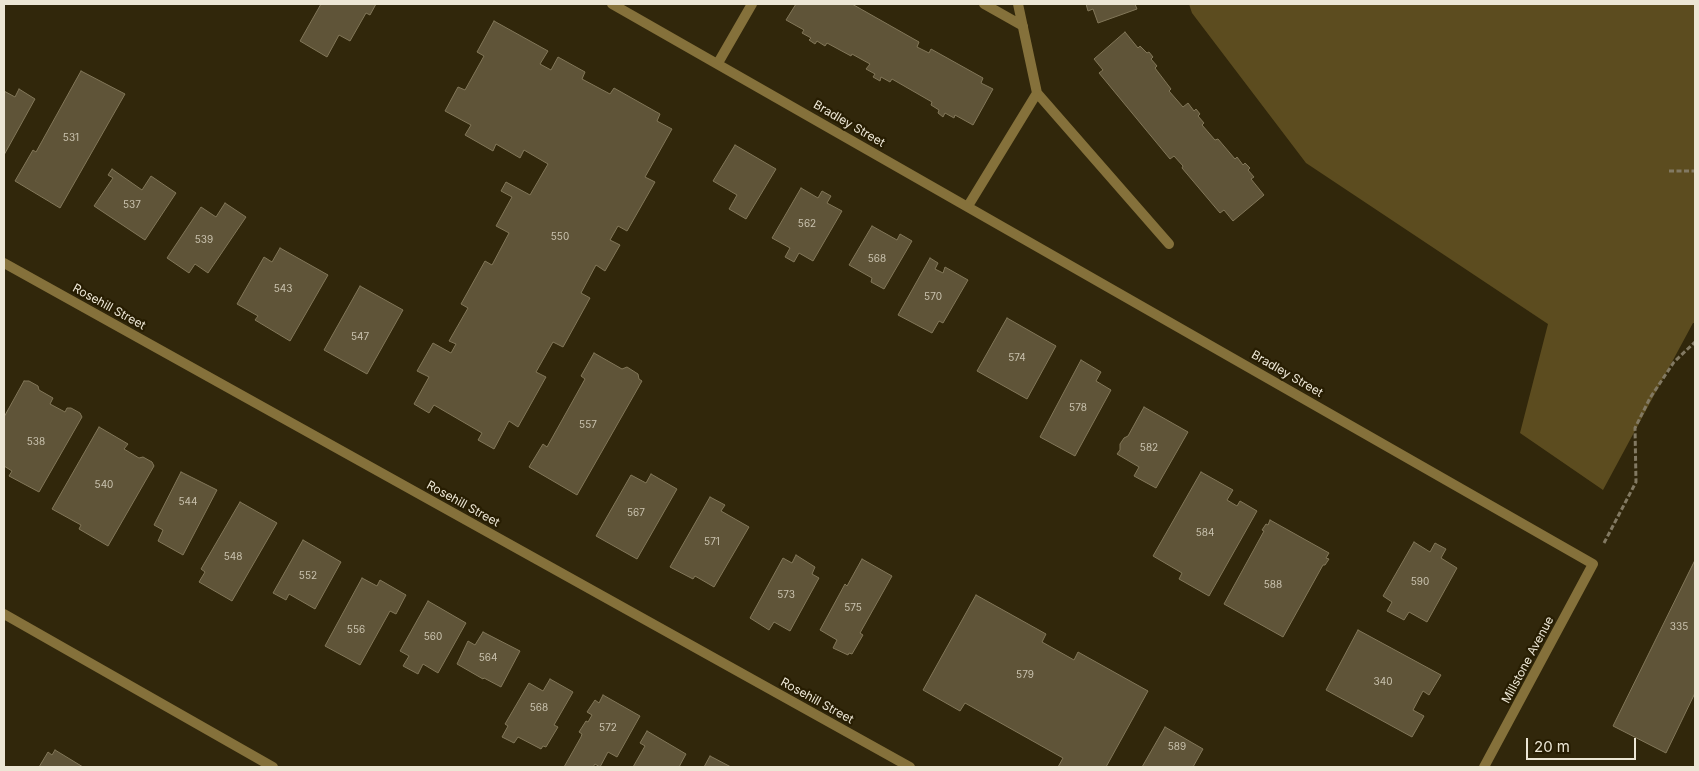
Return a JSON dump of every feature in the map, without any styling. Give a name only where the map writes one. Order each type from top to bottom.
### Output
[{"type":"street","name":"Bradley Street","points":[[612,4],[1593,564]]},
{"type":"street","points":[[718,63],[752,4]]},
{"type":"street","points":[[984,4],[1023,26]]},
{"type":"street","points":[[1018,4],[1037,93],[1169,244]]},
{"type":"street","points":[[968,206],[1037,93]]},
{"type":"street","name":"Rosehill Street","points":[[4,263],[910,767]]},
{"type":"street","name":"Millstone Avenue","points":[[1484,767],[1593,564]]},
{"type":"street","points":[[4,614],[273,767]]},
{"type":"path","points":[[1668,171],[1695,171]]},
{"type":"path","points":[[1593,564],[1636,482],[1635,428],[1650,398],[1674,362],[1695,342]]},
{"type":"shaded area","points":[[1189,4],[1695,4],[1695,323],[1693,323],[1603,490],[1520,433],[1548,324],[1306,163],[1192,13]]},
{"type":"building","points":[[321,4],[376,4],[370,15],[366,13],[350,41],[339,35],[327,57],[300,41]]},
{"type":"building","points":[[796,4],[852,4],[919,42],[917,47],[929,53],[931,49],[983,78],[981,83],[993,89],[973,125],[955,115],[954,118],[945,113],[943,117],[938,113],[939,110],[931,105],[932,102],[892,79],[890,82],[881,77],[880,81],[873,77],[875,74],[866,69],[870,64],[827,43],[825,46],[817,41],[815,44],[809,40],[811,38],[802,33],[804,30],[786,20]]},
{"type":"building","points":[[1086,4],[1135,4],[1137,9],[1098,23],[1093,9],[1088,11]]},
{"type":"building","points":[[494,21],[548,51],[540,64],[551,70],[558,57],[585,72],[582,79],[610,94],[614,88],[660,114],[657,121],[672,129],[645,177],[655,182],[627,231],[618,226],[610,240],[620,245],[605,271],[596,265],[581,293],[590,298],[563,347],[553,342],[536,372],[546,377],[518,427],[509,421],[494,449],[478,440],[482,433],[434,405],[429,413],[414,404],[429,377],[417,371],[433,343],[451,353],[456,344],[449,341],[468,308],[461,304],[485,261],[492,265],[509,233],[496,226],[512,197],[501,191],[506,182],[530,195],[548,164],[524,150],[520,158],[496,144],[493,151],[465,135],[471,125],[445,111],[458,87],[465,90],[484,56],[477,52]]},
{"type":"building","points":[[1125,32],[1138,48],[1140,46],[1153,57],[1151,59],[1157,66],[1155,68],[1171,89],[1169,91],[1183,107],[1188,103],[1194,111],[1196,109],[1200,114],[1198,116],[1204,123],[1202,125],[1215,140],[1218,139],[1235,159],[1237,157],[1243,165],[1245,163],[1250,168],[1248,170],[1254,177],[1251,179],[1264,195],[1233,221],[1224,210],[1220,213],[1174,156],[1170,159],[1099,73],[1103,70],[1094,59]]},
{"type":"building","points":[[81,71],[125,94],[60,208],[15,181],[33,150],[36,152]]},
{"type":"building","points":[[19,89],[35,99],[4,155],[4,91],[15,97]]},
{"type":"building","points":[[735,145],[776,169],[746,219],[729,209],[737,195],[713,181]]},
{"type":"building","points":[[112,169],[142,190],[151,176],[176,193],[145,240],[94,206],[113,178],[108,175]]},
{"type":"building","points":[[801,188],[818,198],[822,191],[831,196],[827,203],[842,211],[813,261],[799,253],[794,262],[785,257],[790,248],[772,238]]},
{"type":"building","points":[[225,203],[246,217],[208,273],[195,264],[189,273],[167,258],[201,207],[216,217]]},
{"type":"building","points":[[872,226],[897,240],[900,234],[912,241],[884,289],[871,282],[872,278],[849,265]]},
{"type":"building","points":[[280,248],[328,275],[290,341],[255,320],[258,316],[237,304],[264,257],[272,262]]},
{"type":"building","points":[[930,258],[938,263],[935,269],[943,273],[945,267],[968,280],[943,323],[939,321],[932,333],[898,315]]},
{"type":"building","points":[[360,286],[403,310],[367,374],[324,350]]},
{"type":"building","points":[[1007,318],[1056,346],[1027,399],[977,371]]},
{"type":"building","points":[[594,353],[622,369],[627,367],[638,374],[639,379],[642,381],[577,495],[529,467],[543,444],[547,447],[585,379],[581,376]]},
{"type":"building","points":[[1081,360],[1101,372],[1096,381],[1111,390],[1075,456],[1040,437]]},
{"type":"building","points":[[24,381],[29,381],[38,386],[39,390],[53,398],[50,404],[65,412],[67,408],[71,408],[80,413],[82,417],[39,492],[9,476],[12,471],[4,466],[4,417]]},
{"type":"building","points":[[1144,407],[1188,432],[1156,488],[1134,476],[1139,467],[1117,454],[1120,450],[1120,444],[1128,436]]},
{"type":"building","points":[[99,427],[128,444],[124,449],[139,458],[143,457],[152,462],[154,466],[108,546],[79,529],[81,525],[52,509]]},
{"type":"building","points":[[181,472],[217,490],[183,555],[158,541],[163,530],[154,525]]},
{"type":"building","points":[[1201,472],[1233,490],[1227,500],[1237,506],[1240,501],[1257,511],[1209,596],[1179,579],[1182,573],[1153,556]]},
{"type":"building","points":[[651,474],[677,489],[637,559],[596,536],[631,475],[646,483]]},
{"type":"building","points":[[710,497],[725,505],[721,511],[749,527],[714,587],[695,576],[693,579],[670,567]]},
{"type":"building","points":[[240,502],[277,523],[232,601],[199,582],[205,572],[201,569]]},
{"type":"building","points":[[1270,520],[1329,553],[1326,558],[1329,559],[1323,565],[1283,637],[1224,604],[1264,531],[1262,530],[1266,524],[1268,525]]},
{"type":"building","points":[[303,540],[341,562],[315,609],[289,594],[286,600],[273,593]]},
{"type":"building","points":[[1414,542],[1430,552],[1435,543],[1446,549],[1441,558],[1457,568],[1427,622],[1409,612],[1404,620],[1387,611],[1392,602],[1383,596]]},
{"type":"building","points":[[796,555],[815,567],[812,574],[819,578],[790,631],[774,622],[769,630],[750,618],[783,558],[792,563]]},
{"type":"building","points":[[862,559],[892,576],[860,633],[863,635],[852,654],[849,653],[848,655],[833,648],[837,640],[820,630],[845,584],[847,586]]},
{"type":"building","points":[[1695,560],[1695,693],[1666,753],[1613,726]]},
{"type":"building","points":[[362,578],[377,586],[380,580],[406,595],[396,614],[390,611],[360,665],[325,646]]},
{"type":"building","points":[[976,595],[1046,634],[1042,642],[1074,660],[1078,652],[1148,691],[1106,767],[1058,767],[1063,758],[965,703],[960,711],[923,690]]},
{"type":"building","points":[[428,601],[466,623],[438,673],[423,664],[418,674],[403,666],[409,656],[400,651]]},
{"type":"building","points":[[1358,630],[1441,675],[1429,695],[1423,691],[1413,710],[1424,716],[1412,737],[1326,690]]},
{"type":"building","points":[[483,632],[520,651],[501,687],[457,664],[468,641],[475,645]]},
{"type":"building","points":[[550,679],[573,692],[554,725],[558,727],[546,747],[543,746],[541,749],[518,737],[514,743],[502,737],[508,726],[505,724],[529,683],[543,691]]},
{"type":"building","points":[[603,695],[640,716],[617,757],[608,752],[600,767],[595,764],[593,767],[564,767],[581,737],[582,734],[579,732],[592,715],[587,712],[595,700],[599,703]]},
{"type":"building","points":[[1165,727],[1203,749],[1193,767],[1142,767]]},
{"type":"building","points":[[647,731],[686,754],[679,767],[633,767],[645,746],[640,743]]},
{"type":"building","points":[[55,750],[83,767],[39,767],[48,752],[52,755]]},
{"type":"building","points":[[710,756],[731,767],[704,767]]}]
